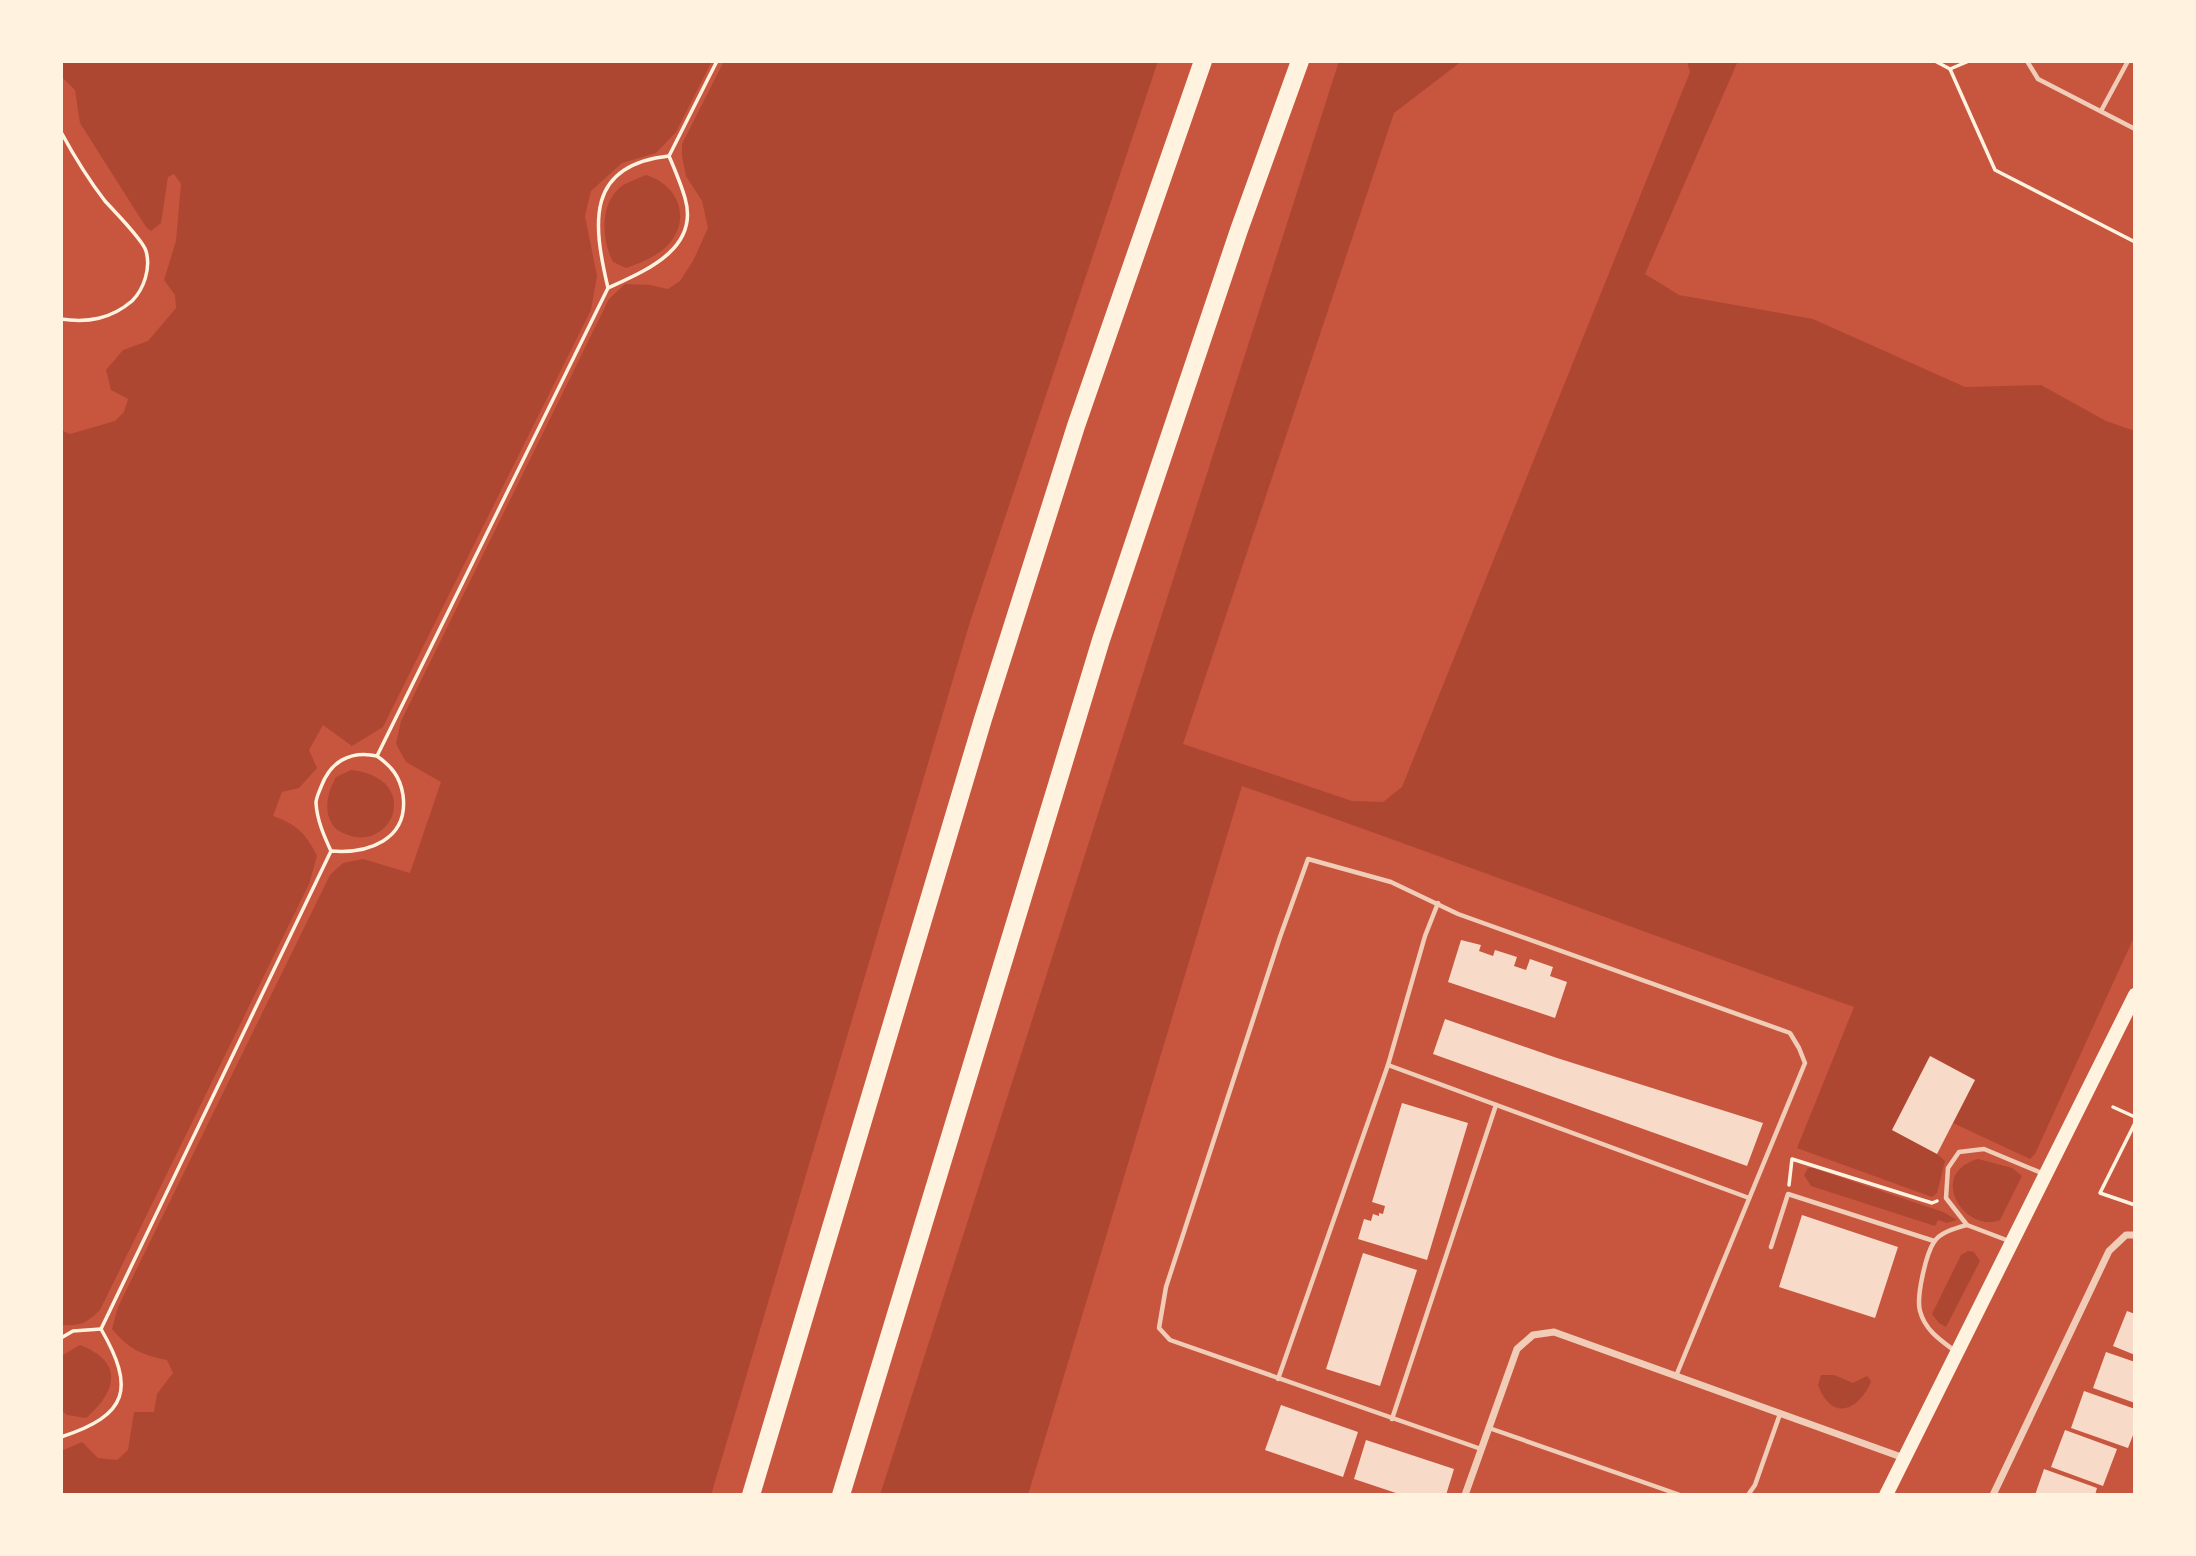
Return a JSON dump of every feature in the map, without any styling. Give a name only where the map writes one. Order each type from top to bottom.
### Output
[{"type":"highway","points":[[751,1495],[995,679],[1080,413],[1203,61]]},
{"type":"highway","points":[[841,1495],[1101,640],[1235,243],[1300,61]]},
{"type":"main road","points":[[1886,1495],[2135,995]]},
{"type":"street","points":[[1993,1495],[2109,1251],[2126,1235],[2135,1236]]},
{"type":"street","points":[[1465,1495],[1517,1349],[1533,1335],[1554,1332],[1904,1458]]},
{"type":"lane","points":[[2027,61],[2038,79],[2135,129]]},
{"type":"lane","points":[[2101,111],[2129,61]]},
{"type":"lane","points":[[1481,1450],[1170,1340],[1159,1328],[1166,1287],[1308,859],[1391,882],[1470,919],[1790,1033],[1800,1048],[1805,1063],[1676,1377]]},
{"type":"lane","points":[[1278,1379],[1388,1065],[1425,936],[1438,903]]},
{"type":"lane","points":[[1388,1065],[1749,1198]]},
{"type":"lane","points":[[1392,1419],[1496,1105]]},
{"type":"lane","points":[[2011,1242],[1967,1225],[1946,1198],[1948,1168],[1959,1152],[1984,1149],[2045,1174]]},
{"type":"lane","points":[[1771,1247],[1788,1194],[1934,1241]]},
{"type":"lane","points":[[1956,1352],[1933,1336],[1920,1310],[1920,1286],[1934,1241],[1950,1230],[1967,1225]]},
{"type":"lane","points":[[1748,1495],[1755,1485],[1780,1414]]},
{"type":"lane","points":[[1489,1428],[1680,1495]]},
{"type":"path","points":[[377,756],[608,288],[640,273],[674,251],[688,226],[686,200],[669,156],[717,61]]},
{"type":"path","points":[[1935,61],[1950,69],[1995,170],[2135,242]]},
{"type":"path","points":[[1950,69],[1969,61]]},
{"type":"path","points":[[61,132],[76,159],[104,198],[146,249],[148,271],[138,295],[120,312],[100,319],[61,319]]},
{"type":"path","points":[[608,288],[599,250],[598,211],[608,185],[622,171],[641,162],[669,156]]},
{"type":"path","points":[[367,753],[377,756],[392,767],[401,786],[404,806],[400,825],[386,840],[366,849],[331,851],[321,830],[316,801],[324,778],[338,760],[367,753]]},
{"type":"path","points":[[102,1329],[331,851]]},
{"type":"path","points":[[2113,1107],[2135,1117]]},
{"type":"path","points":[[2135,1123],[2100,1193],[2135,1205]]},
{"type":"path","points":[[1788,1194],[1792,1159],[1932,1203],[1946,1198]]},
{"type":"path","points":[[61,1338],[73,1331],[102,1329]]},
{"type":"path","points":[[61,1437],[103,1419],[117,1402],[124,1383],[116,1355],[102,1329]]},
{"type":"shaded area","points":[[61,61],[712,61],[676,132],[656,153],[622,163],[591,191],[585,216],[597,276],[591,310],[383,727],[352,746],[323,725],[309,750],[317,768],[299,788],[282,792],[273,816],[300,830],[317,856],[309,884],[100,1310],[83,1323],[68,1325],[61,1325],[61,430],[70,434],[115,421],[124,412],[128,399],[111,390],[106,370],[123,350],[148,341],[176,308],[175,295],[164,280],[176,241],[181,184],[174,174],[168,177],[161,223],[151,231],[80,123],[75,90],[61,76]]},
{"type":"shaded area","points":[[724,61],[1158,61],[970,622],[711,1495],[61,1495],[61,1451],[82,1442],[98,1458],[117,1460],[128,1450],[134,1412],[154,1412],[157,1394],[173,1373],[167,1360],[136,1350],[112,1329],[118,1307],[330,875],[343,863],[363,859],[410,873],[441,782],[406,762],[396,744],[401,721],[609,299],[625,284],[668,289],[680,281],[693,261],[708,228],[702,201],[686,176],[682,144]]},
{"type":"shaded area","points":[[1339,61],[1462,61],[1394,113],[1183,744],[1352,801],[1383,802],[1402,787],[1690,72],[1687,61],[1738,61],[1645,274],[1679,295],[1813,319],[1965,387],[2041,385],[2106,421],[2135,431],[2135,935],[2035,1154],[2030,1159],[1953,1123],[1975,1080],[1931,1056],[1892,1130],[1945,1161],[1937,1193],[1932,1197],[1797,1148],[1854,1007],[1242,786],[1028,1495],[880,1495]]},
{"type":"shaded area","points":[[646,175],[657,179],[673,194],[678,203],[679,223],[676,234],[665,248],[649,259],[626,268],[613,262],[609,253],[605,231],[607,210],[617,191],[625,184]]},
{"type":"shaded area","points":[[351,770],[372,775],[386,784],[393,796],[394,808],[390,820],[382,830],[370,836],[355,837],[342,833],[334,827],[329,818],[328,800],[333,783],[336,777]]},
{"type":"shaded area","points":[[1978,1159],[2012,1168],[2022,1176],[2000,1220],[1987,1222],[1974,1218],[1964,1211],[1956,1200],[1953,1189],[1955,1177],[1963,1167]]},
{"type":"shaded area","points":[[1808,1168],[1943,1212],[1957,1220],[1947,1223],[1938,1220],[1935,1226],[1811,1186],[1804,1175]]},
{"type":"shaded area","points":[[1968,1251],[1974,1252],[1980,1261],[1946,1327],[1932,1314],[1961,1255]]},
{"type":"shaded area","points":[[80,1345],[104,1360],[111,1378],[104,1398],[86,1418],[67,1415],[61,1410],[61,1356]]},
{"type":"shaded area","points":[[1821,1375],[1834,1375],[1853,1383],[1867,1376],[1871,1381],[1859,1400],[1847,1408],[1840,1408],[1827,1401],[1823,1395],[1818,1385]]},
{"type":"building","points":[[1461,940],[1481,945],[1479,951],[1493,956],[1495,950],[1517,957],[1514,966],[1526,970],[1530,959],[1553,967],[1550,976],[1567,982],[1555,1018],[1448,982]]},
{"type":"building","points":[[1445,1019],[1557,1058],[1763,1123],[1747,1166],[1433,1054]]},
{"type":"building","points":[[1930,1056],[1975,1080],[1937,1154],[1892,1130]]},
{"type":"building","points":[[1402,1103],[1468,1123],[1427,1260],[1358,1239],[1364,1219],[1371,1221],[1373,1214],[1383,1214],[1385,1206],[1372,1202]]},
{"type":"building","points":[[1802,1215],[1898,1247],[1875,1318],[1779,1287]]},
{"type":"building","points":[[1363,1253],[1417,1270],[1380,1386],[1326,1369]]},
{"type":"building","points":[[2127,1311],[2135,1314],[2135,1355],[2113,1346]]},
{"type":"building","points":[[2106,1352],[2135,1362],[2135,1403],[2093,1388]]},
{"type":"building","points":[[2084,1391],[2135,1409],[2135,1430],[2128,1448],[2071,1428]]},
{"type":"building","points":[[1281,1405],[1358,1432],[1343,1477],[1265,1450]]},
{"type":"building","points":[[2065,1430],[2117,1449],[2103,1486],[2051,1467]]},
{"type":"building","points":[[1366,1440],[1454,1469],[1446,1495],[1402,1495],[1354,1479]]},
{"type":"building","points":[[2044,1469],[2097,1488],[2095,1495],[2035,1495]]}]
